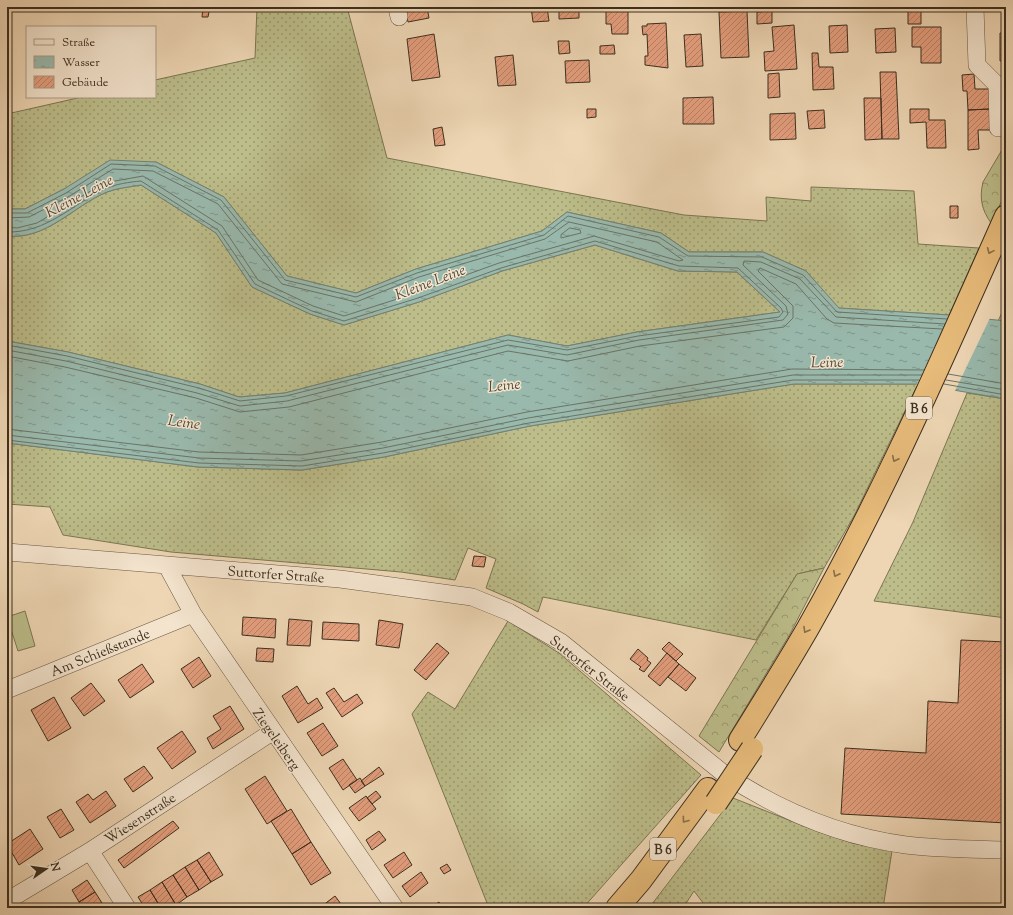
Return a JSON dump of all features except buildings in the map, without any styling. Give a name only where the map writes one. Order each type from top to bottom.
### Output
[{"type":"highway","name":"B 6","points":[[637,908],[653,889],[712,796],[821,634],[833,597],[881,488],[934,377],[1006,216]]},
{"type":"highway","name":"B 6","points":[[833,597],[897,488],[1006,252]]},
{"type":"highway","name":"B 6","points":[[617,908],[712,796]]},
{"type":"street","points":[[975,7],[977,65],[997,86],[998,128]]},
{"type":"street","name":"Suttorfer Straße","points":[[7,552],[340,579],[472,597],[509,612],[561,642],[723,773],[745,788],[782,809],[821,824],[877,840],[906,845],[1006,850]]},
{"type":"street","name":"Ziegeleiberg","points":[[167,566],[193,614],[387,905]]},
{"type":"street","name":"Am Schießstande","points":[[7,690],[193,614]]},
{"type":"street","name":"Wiesenstraße","points":[[7,901],[90,851],[272,732]]},
{"type":"street","points":[[90,851],[127,908]]},
{"type":"green space","points":[[257,7],[347,7],[387,158],[684,215],[767,221],[766,197],[811,201],[811,187],[914,191],[918,244],[979,248],[949,315],[838,308],[806,271],[763,252],[689,252],[661,233],[567,212],[542,231],[416,269],[356,293],[287,276],[224,197],[156,162],[64,189],[25,209],[7,209],[7,114],[78,98],[156,98],[156,80],[255,58]]},
{"type":"green space","points":[[1006,143],[1006,192],[991,223],[985,214],[981,199],[983,182]]},
{"type":"green space","points":[[141,185],[216,233],[252,287],[310,314],[344,325],[419,302],[502,271],[595,245],[678,271],[737,272],[780,312],[637,332],[567,346],[508,335],[285,393],[239,397],[200,384],[68,352],[7,341],[7,236],[21,236],[35,233],[47,228],[83,205],[107,192]]},
{"type":"green space","points":[[1006,304],[1006,321],[998,321]]},
{"type":"green space","points":[[794,384],[918,384],[854,516],[824,568],[797,574],[756,640],[543,597],[538,612],[486,588],[496,559],[468,548],[455,580],[401,572],[171,552],[63,535],[50,507],[7,504],[7,443],[198,467],[302,470],[384,457],[530,426]]},
{"type":"green space","points":[[967,393],[1006,399],[1006,618],[874,601],[913,522]]},
{"type":"green space","points":[[824,568],[790,634],[719,752],[699,736],[797,574]]},
{"type":"green space","points":[[25,611],[35,646],[18,651],[7,617]]},
{"type":"green space","points":[[508,621],[559,653],[701,775],[583,908],[489,908],[412,714],[428,692],[455,709]]},
{"type":"green space","points":[[733,798],[819,832],[852,843],[892,851],[883,908],[707,908],[694,891],[683,908],[649,908]]},
{"type":"water","points":[[110,160],[156,162],[224,197],[287,276],[356,293],[416,269],[542,231],[567,212],[661,233],[689,252],[763,252],[806,271],[839,308],[949,315],[1006,321],[1006,399],[918,384],[794,384],[530,426],[384,457],[302,470],[198,467],[7,443],[7,341],[68,352],[200,384],[239,397],[285,393],[508,335],[567,346],[637,332],[780,312],[737,272],[678,271],[595,245],[502,271],[419,302],[344,325],[310,314],[252,287],[216,233],[141,185],[107,192],[83,205],[47,228],[35,233],[21,236],[7,236],[7,209],[25,209],[64,189]]},
{"type":"pier","points":[[951,313],[990,318],[954,393],[916,386]]},
{"type":"water label","name":"Kleine Leine","points":[[79,196]]},
{"type":"water label","name":"Kleine Leine","points":[[430,282]]},
{"type":"water label","name":"Leine","points":[[827,362]]},
{"type":"water label","name":"Leine","points":[[504,385]]},
{"type":"water label","name":"Leine","points":[[184,422]]}]
